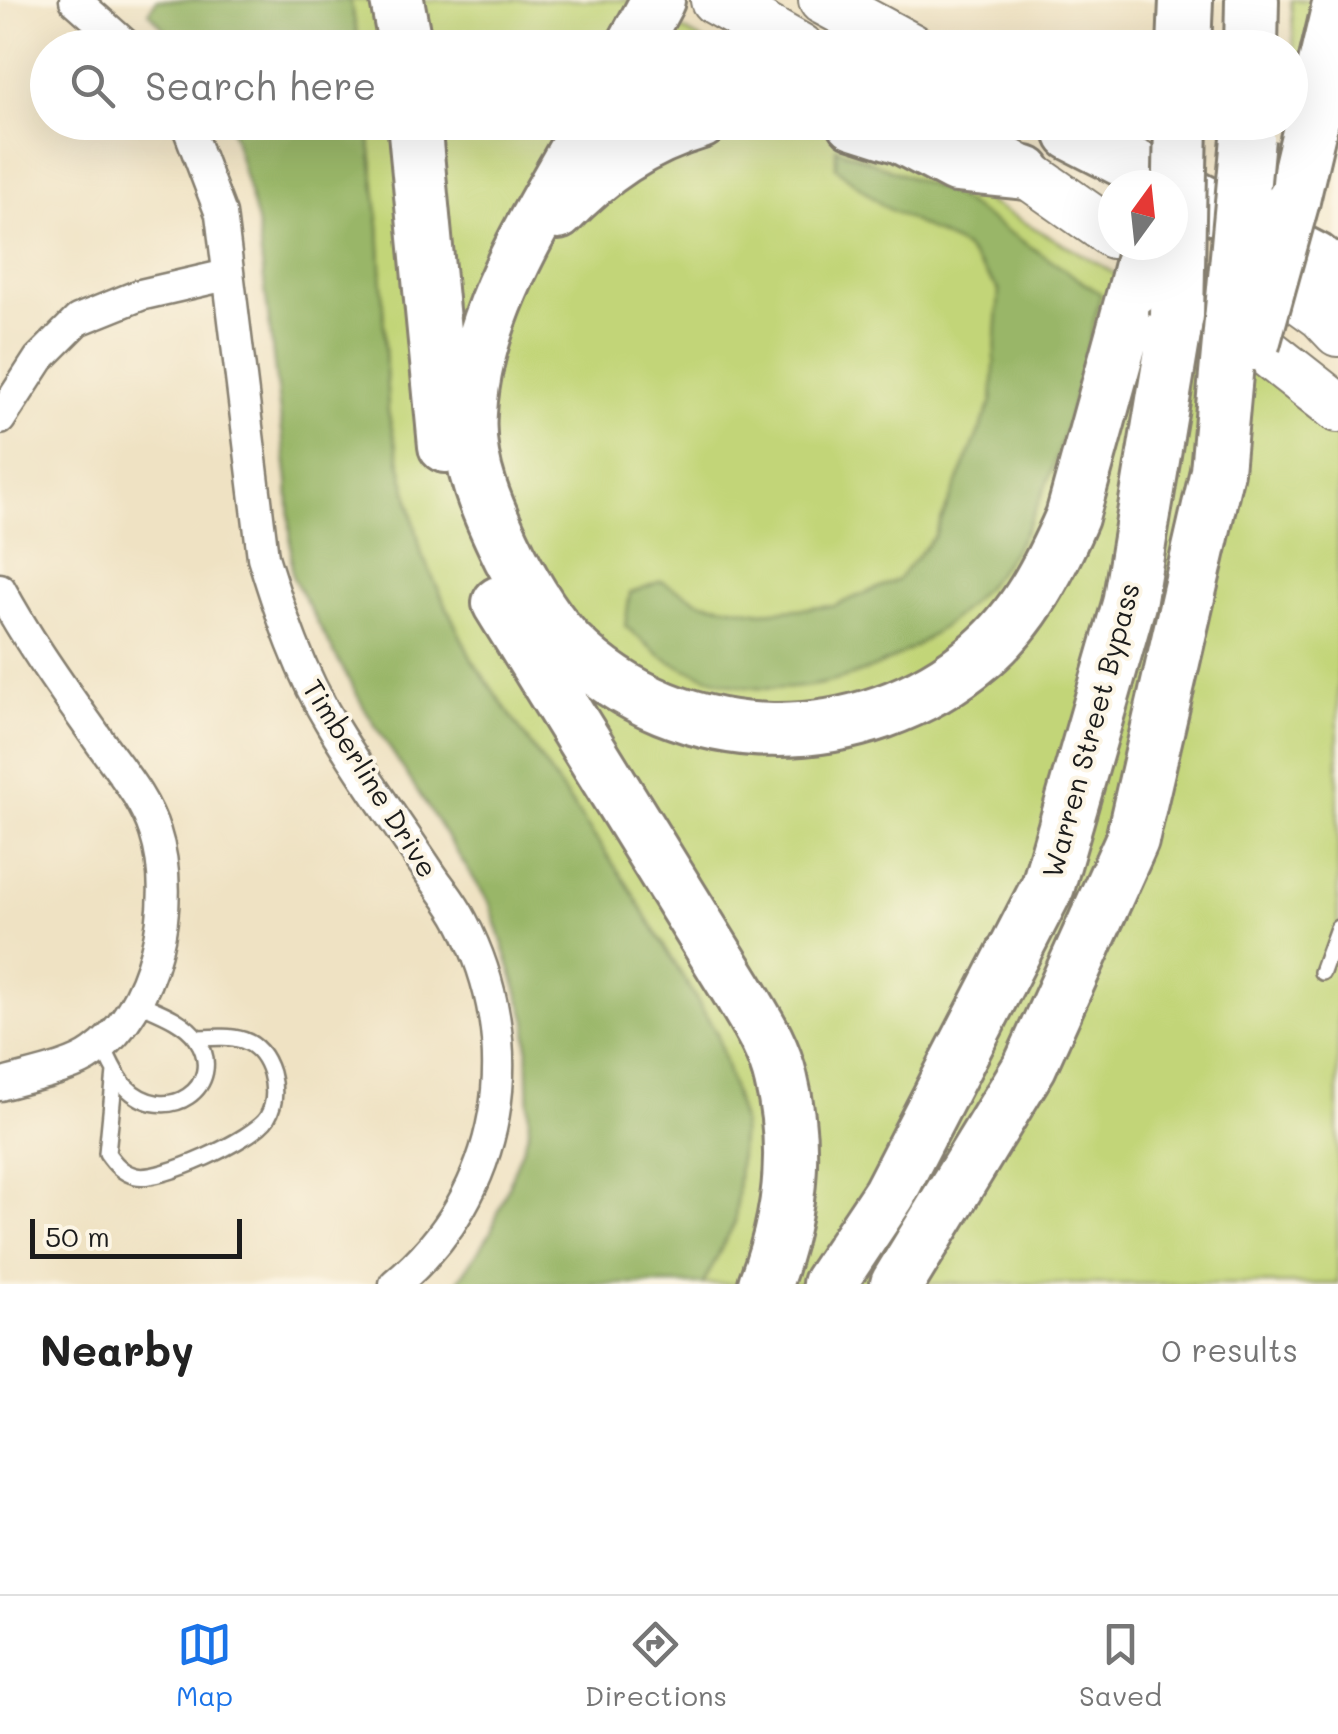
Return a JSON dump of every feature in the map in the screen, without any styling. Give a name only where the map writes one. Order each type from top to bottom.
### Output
[{"type":"highway","points":[[397,0],[403,30]]},
{"type":"highway","points":[[612,30],[628,0]]},
{"type":"highway","points":[[642,30],[658,0]]},
{"type":"highway","points":[[1185,30],[1186,0]]},
{"type":"highway","points":[[1251,30],[1252,0]]},
{"type":"highway","points":[[1308,136],[1338,9]]},
{"type":"highway","points":[[416,140],[448,468],[461,527],[488,586],[742,995],[774,1056],[781,1078],[791,1155],[782,1230],[765,1284]]},
{"type":"highway","points":[[441,406],[456,346],[486,263],[552,140]]},
{"type":"highway","points":[[581,140],[502,286],[481,348],[470,412],[470,450],[480,486],[524,584],[569,644],[640,698],[688,717],[761,732],[835,726],[890,712],[946,680],[996,641],[1044,576],[1072,517],[1146,273]]},
{"type":"highway","points":[[522,250],[590,180],[652,140]]},
{"type":"highway","points":[[909,140],[956,166],[1026,174]]},
{"type":"highway","points":[[1085,140],[1143,170]]},
{"type":"highway","points":[[1165,170],[1173,140]]},
{"type":"highway","name":"Warren Street Bypass","points":[[828,1284],[889,1194],[1048,886],[1128,604],[1146,273],[1174,140]]},
{"type":"highway","points":[[1217,471],[1247,140]]},
{"type":"highway","points":[[897,1284],[1030,1066],[1132,840],[1217,471],[1307,140]]},
{"type":"highway","points":[[1188,193],[1315,258],[1338,277]]},
{"type":"main road","points":[[714,0],[768,30]]},
{"type":"main road","points":[[822,0],[878,30]]},
{"type":"main road","points":[[968,140],[1098,224]]},
{"type":"main road","points":[[1079,140],[1122,170]]},
{"type":"main road","points":[[1188,218],[1322,315],[1338,332]]},
{"type":"main road","points":[[1146,273],[1338,408]]},
{"type":"street","points":[[75,0],[108,30]]},
{"type":"street","name":"Timberline Drive","points":[[193,140],[222,214],[264,557],[279,610],[302,668],[331,724],[462,921],[489,988],[499,1038],[499,1092],[481,1166],[446,1231],[415,1268],[394,1284]]},
{"type":"street","points":[[0,419],[39,359],[78,320],[140,295],[227,275]]},
{"type":"street","points":[[0,589],[47,666],[135,792],[155,832],[163,880],[159,939],[137,1002],[120,1028],[109,1058],[91,1055],[0,1085]]},
{"type":"lane","points":[[1322,972],[1338,928]]},
{"type":"lane","points":[[109,1058],[125,1086],[140,1099],[158,1105],[177,1104],[191,1096],[200,1083],[204,1056],[197,1038],[180,1022],[137,1002]]},
{"type":"lane","points":[[109,1058],[107,1152],[117,1167],[137,1176],[161,1174],[249,1136],[267,1119],[274,1101],[266,1058],[254,1044],[230,1036],[197,1038]]},
{"type":"green space","points":[[156,0],[350,0],[356,30],[165,30],[149,12]]},
{"type":"green space","points":[[350,0],[629,0],[683,30],[356,30]]},
{"type":"green space","points":[[1291,0],[1326,0],[1308,64],[1308,30],[1293,30]]},
{"type":"green space","points":[[235,140],[370,140],[379,225],[388,412],[422,555],[472,660],[627,884],[717,1034],[742,1122],[735,1222],[703,1284],[456,1284],[490,1234],[529,1131],[527,1021],[490,904],[366,711],[292,576],[288,481],[257,222]]},
{"type":"green space","points":[[370,140],[877,140],[1106,268],[1303,401],[1338,438],[1338,1284],[703,1284],[735,1222],[742,1123],[717,1034],[627,884],[472,660],[422,555],[388,412],[379,225]]},
{"type":"green space","points":[[836,148],[952,194],[1101,294],[1072,409],[1043,493],[1009,557],[982,591],[949,622],[874,668],[832,682],[789,688],[737,686],[673,663],[625,626],[630,593],[661,581],[701,602],[762,612],[834,606],[897,580],[934,537],[992,401],[999,290],[965,248],[883,206],[836,168]]}]
